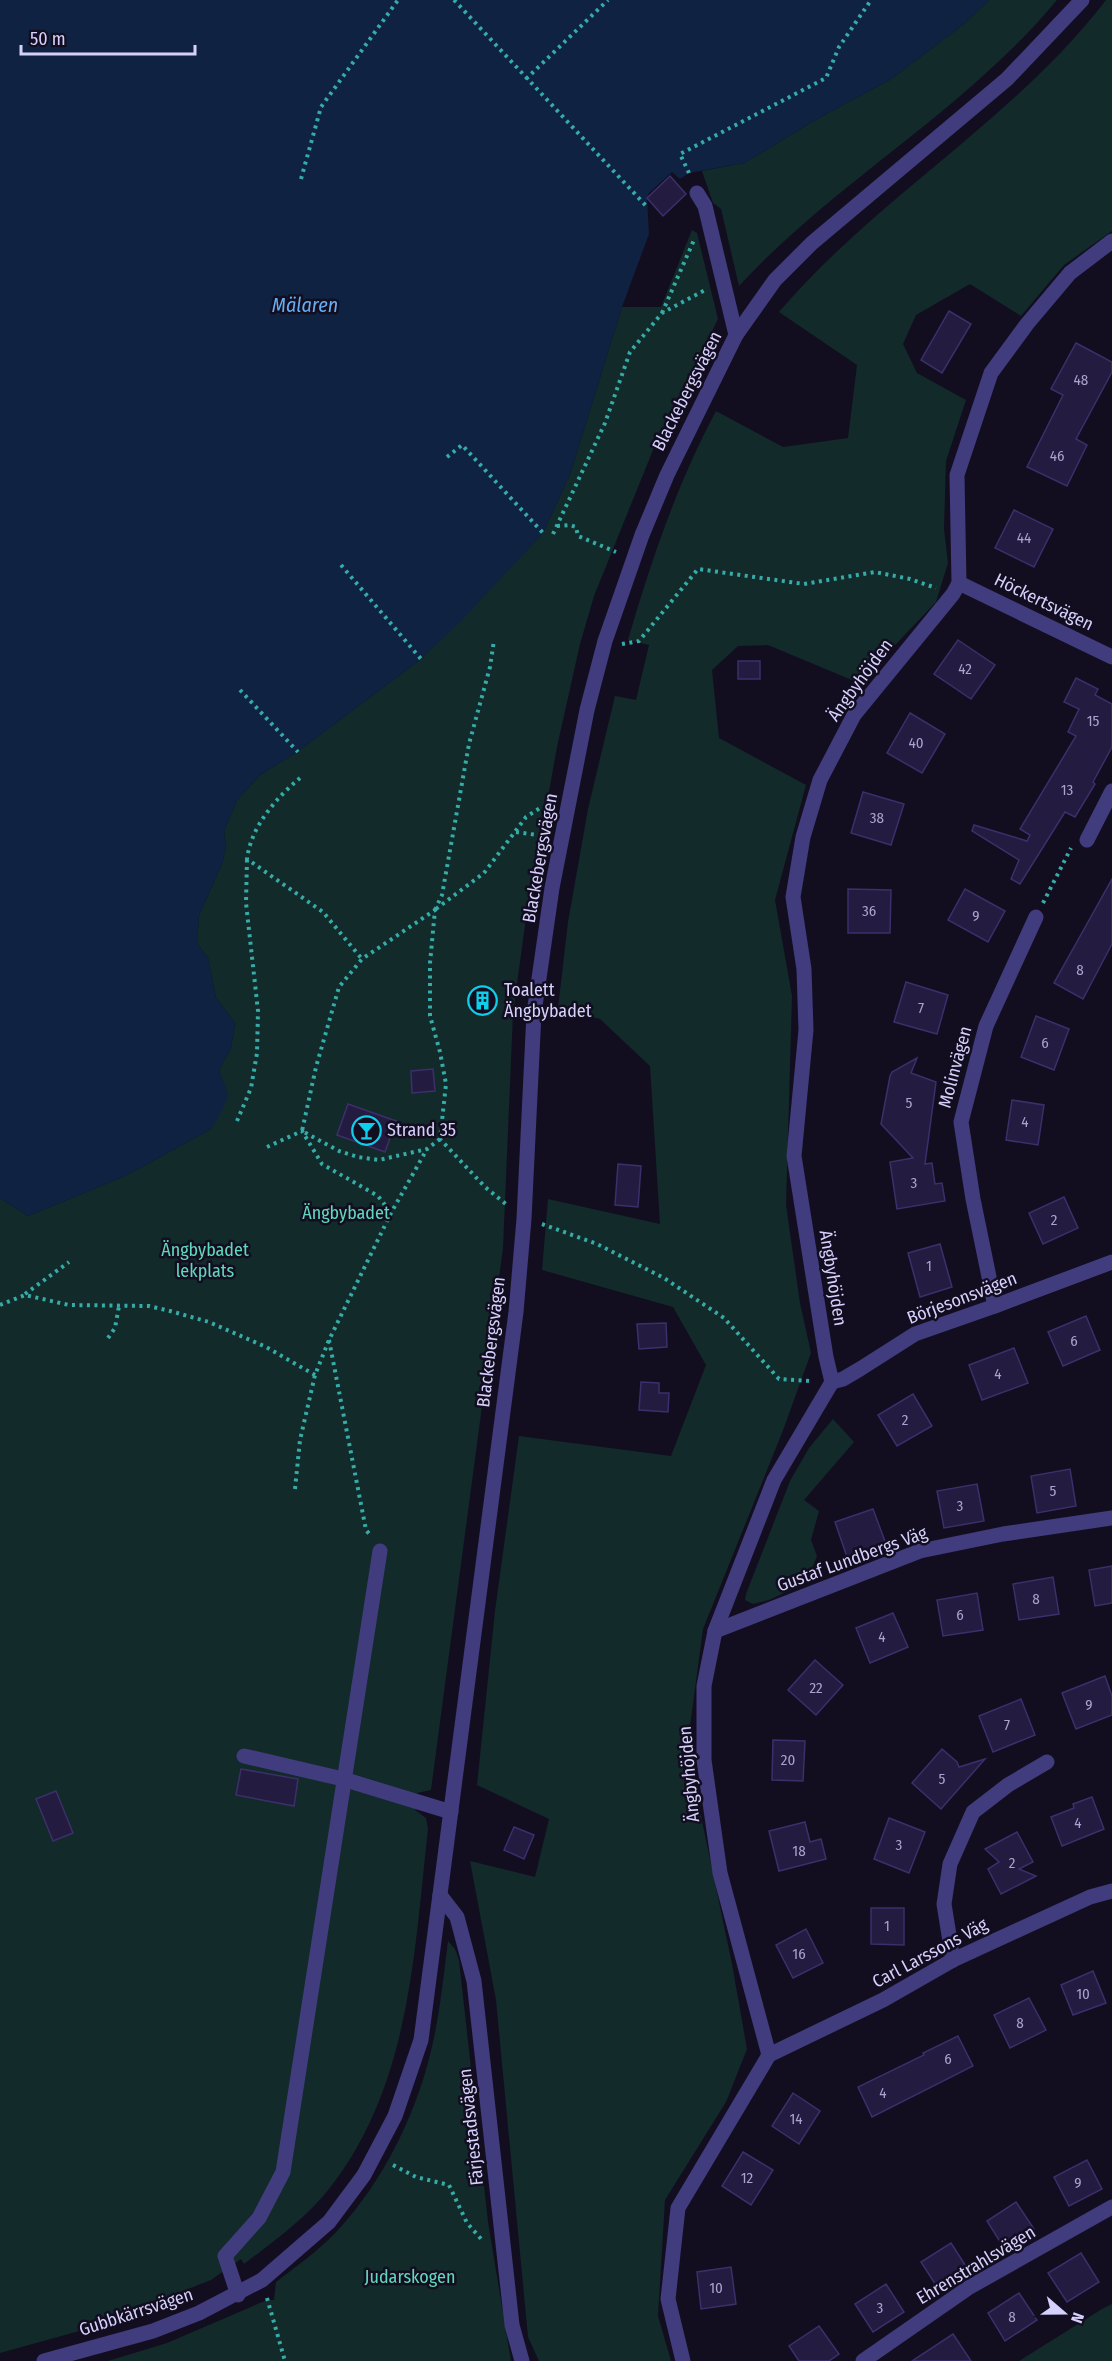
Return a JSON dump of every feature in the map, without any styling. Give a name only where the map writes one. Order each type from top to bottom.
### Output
[{"type":"street","name":"Blackebergsvägen","points":[[440,1895],[516,1312],[524,1219],[534,1013],[552,888],[587,710],[615,610],[666,475],[736,335],[775,280],[812,243],[1007,79],[1082,0]]},
{"type":"street","points":[[697,193],[708,216],[736,335]]},
{"type":"street","points":[[958,583],[957,475],[991,373],[1027,324],[1070,273],[1112,241]]},
{"type":"street","name":"Höckertsvägen","points":[[958,583],[1112,657]]},
{"type":"street","name":"Ängbyhöjden","points":[[769,2055],[720,1872],[704,1760],[704,1686],[715,1630],[774,1480],[832,1382],[794,1156],[806,1029],[804,969],[793,897],[803,837],[820,780],[849,725],[868,698],[953,594],[958,583]]},
{"type":"street","points":[[1087,840],[1112,791]]},
{"type":"street","name":"Molinvägen","points":[[995,1306],[973,1199],[961,1122],[986,1026],[1036,917]]},
{"type":"street","name":"Börjesonsvägen","points":[[832,1382],[861,1369],[915,1334],[1112,1262]]},
{"type":"street","name":"Gustaf Lundbergs Väg","points":[[715,1630],[920,1551],[1003,1533],[1112,1518]]},
{"type":"street","points":[[238,2295],[225,2256],[259,2218],[284,2172],[380,1551]]},
{"type":"street","points":[[244,1756],[343,1779],[451,1812]]},
{"type":"street","points":[[953,1960],[944,1904],[950,1864],[973,1812],[1008,1785],[1047,1762]]},
{"type":"street","name":"Carl Larssons Väg","points":[[769,2055],[883,2000],[953,1960],[1090,1897],[1112,1891]]},
{"type":"street","name":"Gubbkärrsvägen","points":[[44,2361],[153,2331],[238,2295],[262,2280],[329,2222],[364,2175],[395,2116],[421,2040],[440,1895]]},
{"type":"street","name":"Färjestadsvägen","points":[[440,1895],[457,1917],[474,1981],[512,2325],[522,2361]]},
{"type":"street","points":[[683,2361],[668,2299],[678,2208],[769,2055]]},
{"type":"street","name":"Ehrenstrahlsvägen","points":[[863,2361],[968,2288],[1112,2207]]},
{"type":"path","points":[[301,179],[321,107],[398,0]]},
{"type":"path","points":[[454,0],[648,208]]},
{"type":"path","points":[[526,79],[608,0]]},
{"type":"path","points":[[689,173],[680,154],[826,78],[839,47],[872,0]]},
{"type":"path","points":[[553,534],[605,423],[630,352],[662,313],[697,233],[708,216]]},
{"type":"path","points":[[662,313],[710,287],[724,283]]},
{"type":"path","points":[[447,457],[462,445],[543,533]]},
{"type":"path","points":[[556,526],[576,527],[578,536],[616,552]]},
{"type":"path","points":[[341,565],[421,659]]},
{"type":"path","points":[[621,633],[618,644],[639,641],[698,569],[804,585],[876,572],[910,579]]},
{"type":"path","points":[[295,1489],[300,1440],[315,1375],[329,1340],[391,1213],[427,1149],[440,1139],[446,1084],[440,1052],[429,1016],[430,963],[435,909],[442,895],[469,744],[490,667],[494,640]]},
{"type":"path","points":[[240,690],[297,752]]},
{"type":"path","points":[[237,1121],[251,1088],[257,1053],[258,1011],[246,903],[249,844],[256,828],[291,785],[300,778]]},
{"type":"path","points":[[391,1213],[378,1196],[322,1164],[302,1131],[316,1067],[336,994],[346,976],[362,959],[484,873],[526,817],[540,808],[550,808],[549,814],[566,817]]},
{"type":"path","points":[[516,831],[545,836]]},
{"type":"path","points":[[1036,917],[1072,847],[1087,840]]},
{"type":"path","points":[[247,859],[323,912],[362,959]]},
{"type":"path","points":[[267,1147],[302,1131]]},
{"type":"path","points":[[302,1131],[339,1151],[358,1157],[379,1160],[427,1149]]},
{"type":"path","points":[[440,1139],[486,1187],[524,1219]]},
{"type":"path","points":[[539,1235],[540,1223],[597,1244],[664,1278],[724,1318],[779,1379],[832,1382]]},
{"type":"path","points":[[0,1305],[25,1294],[69,1262]]},
{"type":"path","points":[[25,1294],[69,1305],[149,1306],[210,1322],[266,1347],[315,1375]]},
{"type":"path","points":[[108,1338],[115,1328],[119,1306]]},
{"type":"path","points":[[329,1340],[366,1530],[380,1551]]},
{"type":"path","points":[[386,2174],[398,2154]]},
{"type":"path","points":[[393,2165],[416,2177],[449,2185],[467,2223],[505,2265]]},
{"type":"path","points":[[262,2280],[285,2361]]},
{"type":"path","points":[[257,2304],[267,2300],[276,2292]]},
{"type":"green space","points":[[989,0],[1057,0],[1021,40],[982,77],[817,213],[739,286],[721,209],[713,203],[702,171],[744,163],[817,119],[891,79],[964,24]]},
{"type":"green space","points":[[1106,0],[1112,0],[1112,231],[1064,265],[1021,316],[970,284],[916,315],[903,344],[917,373],[966,400],[946,461],[944,529],[948,563],[936,602],[859,683],[768,645],[738,646],[712,670],[719,738],[806,785],[775,900],[792,996],[786,1205],[800,1303],[811,1353],[782,1433],[703,1629],[687,1749],[732,1964],[747,2049],[726,2102],[665,2200],[658,2316],[671,2361],[539,2361],[528,2337],[496,2000],[470,1861],[535,1877],[549,1819],[477,1785],[495,1611],[519,1436],[671,1456],[706,1365],[673,1307],[542,1270],[548,1199],[660,1224],[650,1066],[600,1019],[558,1008],[568,922],[588,809],[615,696],[636,700],[649,645],[628,640],[666,523],[689,466],[716,411],[783,447],[848,438],[857,365],[779,312],[858,232],[988,122],[1029,84]]},
{"type":"green space","points":[[692,230],[697,233],[718,319],[653,450],[594,596],[580,644],[557,747],[525,925],[513,1013],[503,1248],[431,1790],[417,1793],[415,1810],[426,1818],[428,1829],[412,1971],[404,2017],[392,2063],[377,2107],[356,2149],[329,2189],[299,2220],[244,2264],[241,2259],[211,2280],[109,2320],[83,2326],[83,2330],[0,2353],[0,1198],[28,1216],[125,1176],[211,1129],[227,1094],[219,1070],[231,1048],[235,1023],[216,998],[208,958],[197,944],[199,915],[222,864],[226,846],[224,831],[237,800],[260,775],[297,752],[421,659],[543,533],[570,474],[622,307],[661,307]]},
{"type":"green space","points":[[833,1419],[854,1442],[804,1500],[819,1511],[811,1540],[817,1556],[806,1583],[769,1600],[753,1604],[745,1600],[746,1594],[790,1481],[809,1448]]},
{"type":"green space","name":"Judarskogen","points":[[448,1941],[455,1949],[459,1960],[488,2222],[511,2361],[108,2361],[167,2343],[267,2300],[274,2300],[276,2282],[325,2243],[355,2211],[394,2149],[422,2082],[435,2030]]},
{"type":"green space","points":[[1112,2304],[1112,2361],[1019,2361],[1102,2309]]},
{"type":"water","name":"Mälaren","points":[[0,0],[989,0],[964,24],[891,79],[817,119],[744,163],[689,173],[680,179],[672,172],[649,193],[647,198],[649,234],[622,307],[570,474],[543,533],[459,623],[421,659],[297,752],[260,775],[237,800],[224,831],[226,846],[222,864],[199,915],[197,944],[208,958],[216,998],[235,1023],[231,1048],[219,1070],[228,1094],[223,1109],[211,1129],[125,1176],[28,1216],[0,1198]]},
{"type":"building","points":[[670,176],[686,194],[663,216],[647,198]]},
{"type":"building","points":[[949,311],[971,324],[942,373],[921,360]]},
{"type":"building","points":[[1076,343],[1112,362],[1112,372],[1076,439],[1087,445],[1067,486],[1027,467],[1063,395],[1051,389]]},
{"type":"building","points":[[1014,510],[1053,529],[1034,567],[995,548]]},
{"type":"building","points":[[958,640],[995,665],[971,699],[934,674]]},
{"type":"building","points":[[738,661],[760,661],[760,679],[738,679]]},
{"type":"building","points":[[1076,678],[1098,689],[1095,695],[1112,704],[1112,747],[1093,782],[1095,784],[1075,817],[1065,812],[1020,884],[1011,879],[1019,860],[972,831],[974,825],[1027,841],[1030,835],[1020,829],[1076,736],[1068,732],[1079,709],[1064,702]]},
{"type":"building","points":[[910,713],[945,734],[922,773],[887,753]]},
{"type":"building","points":[[863,792],[904,804],[891,845],[851,833]]},
{"type":"building","points":[[1112,879],[1112,944],[1083,999],[1054,983]]},
{"type":"building","points":[[848,889],[891,890],[890,933],[848,933]]},
{"type":"building","points":[[965,889],[1005,911],[988,942],[948,920]]},
{"type":"building","points":[[906,982],[948,995],[937,1034],[894,1022]]},
{"type":"building","points":[[1036,1016],[1069,1029],[1054,1070],[1021,1057]]},
{"type":"building","points":[[917,1058],[911,1073],[936,1082],[925,1164],[932,1163],[935,1184],[942,1183],[945,1201],[897,1209],[890,1162],[913,1158],[881,1124],[892,1072]]},
{"type":"building","points":[[433,1069],[435,1091],[412,1093],[411,1071]]},
{"type":"building","points":[[1012,1100],[1044,1105],[1038,1145],[1006,1140]]},
{"type":"building","points":[[348,1104],[396,1121],[385,1152],[337,1135]]},
{"type":"building","points":[[618,1164],[641,1166],[638,1207],[615,1205]]},
{"type":"building","points":[[1064,1197],[1078,1228],[1043,1244],[1029,1213]]},
{"type":"building","points":[[940,1244],[952,1287],[920,1297],[908,1253]]},
{"type":"building","points":[[1086,1316],[1100,1350],[1063,1366],[1048,1332]]},
{"type":"building","points":[[666,1323],[667,1347],[639,1349],[637,1324]]},
{"type":"building","points":[[1014,1348],[1028,1383],[982,1400],[969,1365]]},
{"type":"building","points":[[641,1382],[659,1383],[659,1393],[669,1393],[668,1412],[639,1410]]},
{"type":"building","points":[[913,1394],[932,1426],[897,1446],[878,1415]]},
{"type":"building","points":[[1070,1469],[1076,1506],[1037,1513],[1031,1476]]},
{"type":"building","points":[[977,1484],[984,1521],[944,1528],[937,1491]]},
{"type":"building","points":[[873,1509],[886,1544],[847,1557],[835,1522]]},
{"type":"building","points":[[1112,1566],[1112,1603],[1095,1606],[1089,1570]]},
{"type":"building","points":[[1053,1577],[1059,1614],[1019,1620],[1013,1584]]},
{"type":"building","points":[[977,1593],[983,1630],[943,1636],[937,1600]]},
{"type":"building","points":[[893,1613],[908,1647],[870,1663],[856,1628]]},
{"type":"building","points":[[815,1660],[843,1685],[816,1715],[788,1690]]},
{"type":"building","points":[[1105,1676],[1112,1696],[1112,1715],[1076,1729],[1062,1693]]},
{"type":"building","points":[[1021,1699],[1035,1735],[993,1752],[979,1716]]},
{"type":"building","points":[[773,1740],[805,1741],[803,1781],[772,1780]]},
{"type":"building","points":[[942,1749],[957,1762],[959,1767],[985,1759],[941,1809],[912,1783]]},
{"type":"building","points":[[241,1769],[298,1779],[294,1806],[236,1795]]},
{"type":"building","points":[[56,1791],[73,1833],[53,1841],[36,1799]]},
{"type":"building","points":[[1092,1797],[1104,1829],[1062,1846],[1051,1817],[1074,1808],[1073,1804]]},
{"type":"building","points":[[889,1818],[925,1832],[909,1873],[874,1859]]},
{"type":"building","points":[[805,1822],[810,1842],[821,1839],[826,1859],[779,1871],[769,1831]]},
{"type":"building","points":[[514,1827],[534,1835],[524,1859],[504,1850]]},
{"type":"building","points":[[1017,1832],[1033,1862],[1019,1869],[1036,1876],[1001,1894],[988,1869],[999,1862],[985,1849]]},
{"type":"building","points":[[871,1908],[904,1908],[904,1945],[871,1944]]},
{"type":"building","points":[[806,1929],[823,1963],[793,1978],[776,1945]]},
{"type":"building","points":[[1093,1971],[1106,2003],[1073,2015],[1061,1985]]},
{"type":"building","points":[[1029,1998],[1046,2030],[1010,2048],[994,2015]]},
{"type":"building","points":[[958,2036],[973,2066],[872,2117],[858,2087]]},
{"type":"building","points":[[793,2093],[820,2111],[799,2144],[772,2126]]},
{"type":"building","points":[[743,2152],[773,2170],[751,2205],[722,2186]]},
{"type":"building","points":[[1087,2160],[1102,2189],[1069,2206],[1054,2177]]},
{"type":"building","points":[[1016,2202],[1034,2229],[1004,2248],[987,2221]]},
{"type":"building","points":[[951,2243],[969,2271],[939,2290],[921,2262]]},
{"type":"building","points":[[1081,2253],[1099,2282],[1067,2302],[1048,2273]]},
{"type":"building","points":[[731,2267],[736,2304],[701,2309],[697,2272]]},
{"type":"building","points":[[886,2284],[904,2312],[873,2332],[855,2304]]},
{"type":"building","points":[[1019,2293],[1037,2320],[1005,2341],[988,2313]]},
{"type":"building","points":[[819,2326],[839,2354],[829,2361],[799,2361],[789,2346]]},
{"type":"building","points":[[953,2334],[971,2361],[912,2361]]},
{"type":"place","name":"Toalett Ängbybadet","points":[[483,1000]]},
{"type":"place","name":"Strand 35","points":[[366,1130]]},
{"type":"park label","name":"Ängbybadet","points":[[346,1213]]},
{"type":"park label","name":"Ängbybadet lekplats","points":[[205,1260]]}]
